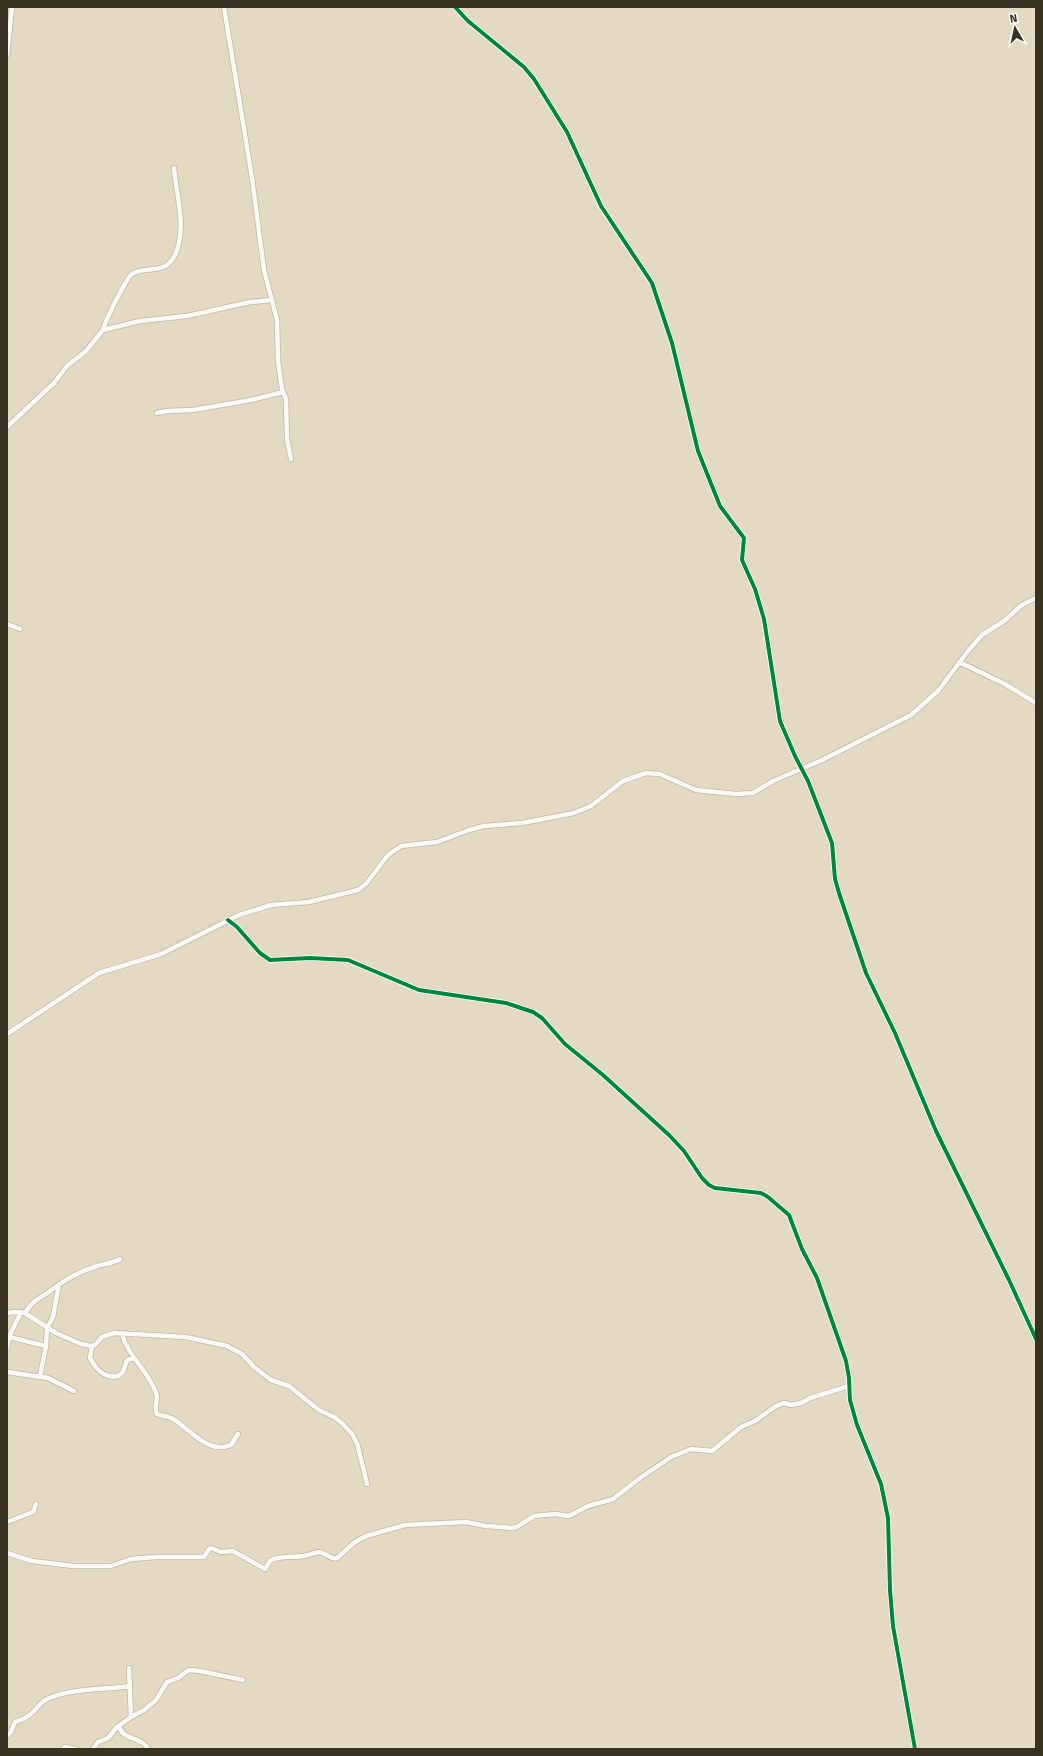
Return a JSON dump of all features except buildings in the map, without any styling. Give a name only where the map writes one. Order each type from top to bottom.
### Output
[{"type":"street","points":[[7,55],[12,7]]},
{"type":"street","points":[[224,7],[252,178],[264,270],[278,327],[278,361],[283,392],[286,399],[287,442],[291,459]]},
{"type":"street","points":[[455,7],[468,21],[524,67],[534,79],[567,132],[601,206],[652,283],[672,343],[698,451],[720,506],[744,538],[742,560],[764,619],[780,721],[812,790],[832,843],[833,866],[839,893],[870,983],[892,1027],[936,1131],[1009,1280],[1036,1339]]},
{"type":"street","points":[[7,427],[54,383],[67,366],[86,350],[103,330],[123,285],[130,276],[136,272],[162,268],[174,258],[180,240],[180,221],[174,168]]},
{"type":"street","points":[[103,330],[140,321],[187,316],[250,302],[272,300]]},
{"type":"street","points":[[157,413],[166,411],[193,410],[251,400],[283,392]]},
{"type":"street","points":[[7,1034],[99,973],[162,954],[228,920],[249,911],[271,905],[309,902],[356,891],[366,884],[388,855],[401,846],[437,842],[484,826],[522,823],[579,812],[591,806],[617,785],[638,775],[656,773],[696,790],[749,794],[911,716],[935,695],[975,642],[987,630],[1004,620],[1022,605],[1036,598]]},
{"type":"street","points":[[7,624],[20,629]]},
{"type":"street","points":[[959,662],[1005,684],[1036,704]]},
{"type":"street","points":[[228,920],[237,927],[260,953],[270,960],[310,958],[348,960],[419,990],[463,995],[511,1004],[528,1009],[538,1015],[565,1044],[603,1075],[670,1135],[702,1178],[709,1185],[715,1188],[758,1192],[768,1197],[788,1213],[793,1222],[805,1255],[817,1278],[835,1326],[846,1360],[850,1400],[857,1425],[878,1476],[886,1504],[893,1626],[915,1749]]},
{"type":"street","points":[[7,1348],[9,1337],[23,1313],[35,1299],[46,1294],[77,1273],[103,1264],[113,1263],[120,1259]]},
{"type":"street","points":[[40,1376],[46,1346],[47,1328],[53,1317],[59,1284]]},
{"type":"street","points":[[7,1313],[23,1313],[47,1328],[75,1342],[92,1346]]},
{"type":"street","points":[[134,1358],[127,1360],[122,1372],[118,1376],[106,1376],[99,1371],[90,1358],[92,1346],[105,1335],[114,1333],[186,1337],[217,1343],[240,1352],[254,1367],[271,1380],[289,1386],[319,1410],[334,1417],[343,1424],[352,1434],[357,1443],[367,1484]]},
{"type":"street","points":[[122,1334],[126,1347],[156,1392],[155,1406],[157,1414],[174,1419],[188,1432],[215,1447],[223,1448],[231,1445],[238,1434]]},
{"type":"street","points":[[9,1337],[46,1346]]},
{"type":"street","points":[[7,1372],[40,1376],[74,1391]]},
{"type":"street","points":[[7,1553],[32,1561],[58,1565],[110,1566],[138,1558],[204,1557],[209,1549],[212,1548],[221,1552],[233,1551],[265,1569],[272,1559],[319,1552],[334,1559],[355,1542],[366,1536],[414,1524],[466,1522],[494,1527],[514,1528],[530,1517],[555,1514],[569,1516],[588,1506],[609,1501],[671,1457],[691,1449],[712,1451],[741,1427],[754,1421],[776,1406],[784,1403],[791,1405],[801,1403],[810,1398],[849,1386]]},
{"type":"street","points":[[7,1522],[30,1514],[33,1512],[36,1504]]},
{"type":"street","points":[[129,1668],[131,1717]]},
{"type":"street","points":[[93,1749],[98,1742],[108,1738],[131,1717],[144,1710],[156,1700],[167,1682],[178,1678],[189,1670],[243,1680]]},
{"type":"street","points":[[7,1736],[11,1732],[15,1722],[26,1718],[41,1703],[49,1698],[68,1692],[130,1686]]},
{"type":"street","points":[[119,1728],[129,1737],[145,1743],[148,1749]]},
{"type":"street","points":[[63,1749],[65,1747],[76,1749]]},
{"type":"cycle path","points":[[455,7],[468,21],[524,67],[534,79],[567,132],[601,206],[652,283],[672,343],[698,451],[720,506],[744,538],[742,560],[755,589],[764,619],[780,721],[795,756],[808,781],[832,843],[835,879],[866,973],[895,1033],[936,1131],[1009,1280],[1036,1339]]},
{"type":"cycle path","points":[[228,920],[237,927],[260,953],[270,960],[310,958],[348,960],[419,990],[506,1003],[533,1012],[542,1018],[565,1044],[603,1075],[669,1135],[684,1151],[702,1178],[709,1185],[715,1188],[761,1193],[789,1215],[802,1249],[817,1278],[846,1361],[849,1378],[850,1400],[857,1425],[881,1484],[888,1518],[890,1590],[893,1626],[915,1749]]}]
